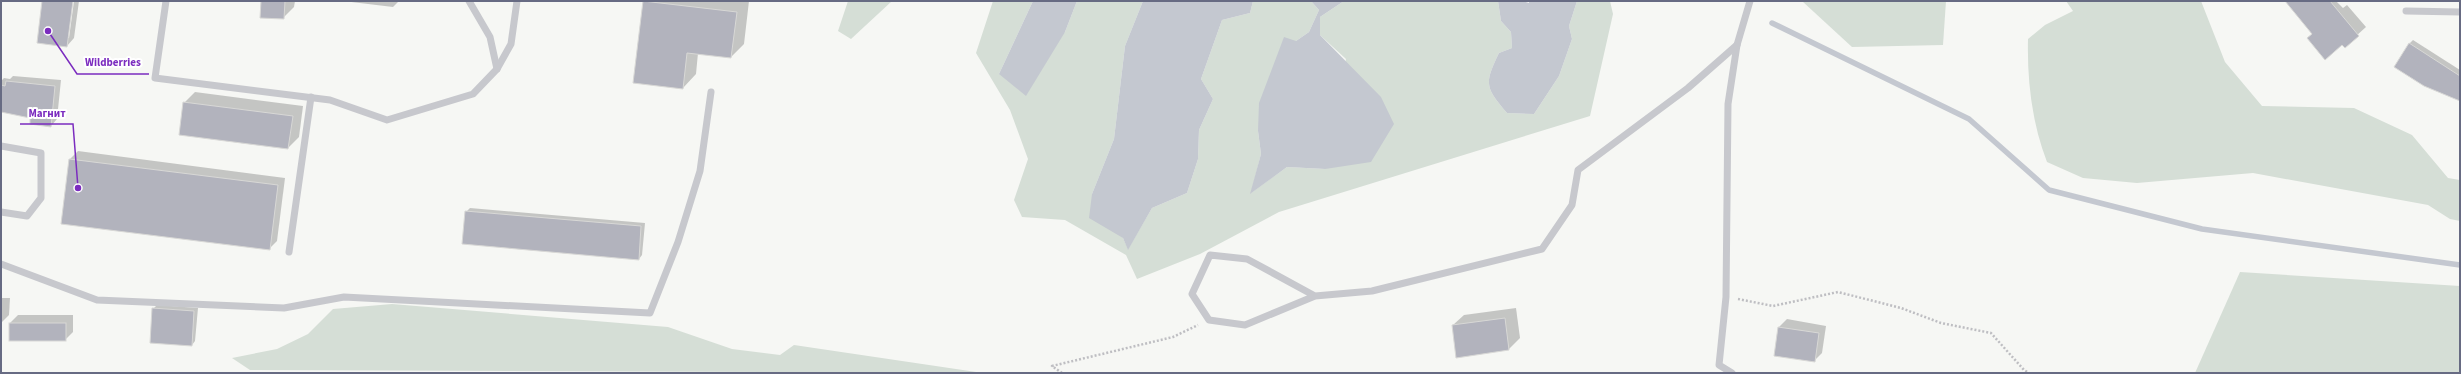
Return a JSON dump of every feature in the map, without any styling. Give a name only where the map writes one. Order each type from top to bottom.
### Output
[{"type":"lane","points":[[166,1],[155,78],[330,100],[387,120],[473,94],[497,69],[511,44],[517,1]]},
{"type":"lane","points":[[469,1],[490,37],[497,69]]},
{"type":"lane","points":[[1732,373],[1719,365],[1726,297],[1728,104],[1737,46],[1750,1]]},
{"type":"lane","points":[[2406,11],[2460,12]]},
{"type":"lane","points":[[1315,296],[1247,259],[1210,256],[1192,294],[1208,320],[1245,325],[1315,296],[1372,292],[1542,249],[1572,205],[1578,170],[1688,88],[1737,46]]},
{"type":"lane","points":[[1,264],[97,300],[284,308],[344,297],[650,313],[678,242],[700,171],[711,92]]},
{"type":"lane","points":[[289,252],[311,97]]},
{"type":"lane","points":[[1,146],[41,153],[41,198],[27,216],[1,212]]},
{"type":"path","points":[[1726,297],[1773,306],[1838,292],[1901,308],[1941,323],[1991,333],[2024,370],[2029,373]]},
{"type":"path","points":[[1062,373],[1052,366],[1173,337],[1208,320]]},
{"type":"shaded area","points":[[848,1],[892,1],[851,39],[838,31]]},
{"type":"shaded area","points":[[993,1],[1033,1],[999,74],[1065,32],[1077,1],[1143,1],[1125,46],[1114,139],[1092,194],[1123,238],[1128,249],[1152,208],[1187,193],[1198,159],[1199,130],[1213,99],[1201,79],[1222,20],[1250,13],[1253,1],[1311,1],[1319,10],[1309,32],[1296,41],[1258,131],[1261,154],[1251,193],[1287,167],[1325,169],[1346,59],[1320,35],[1320,17],[1344,1],[1498,1],[1501,21],[1511,32],[1512,48],[1499,53],[1491,72],[1489,85],[1494,97],[1507,113],[1534,114],[1559,76],[1572,39],[1569,26],[1577,1],[1610,1],[1613,14],[1590,116],[1279,212],[1200,254],[1137,279],[1126,255],[1065,220],[1022,217],[1014,200],[1028,159],[1010,110],[976,53]]},
{"type":"shaded area","points":[[1033,1],[1077,1],[1065,32],[1026,96],[999,74]]},
{"type":"shaded area","points":[[1143,1],[1253,1],[1250,13],[1222,20],[1201,79],[1213,99],[1199,130],[1198,159],[1187,193],[1152,208],[1128,250],[1123,238],[1089,218],[1092,194],[1114,139],[1125,46]]},
{"type":"shaded area","points":[[1311,1],[1344,1],[1320,17],[1320,35],[1381,97],[1394,124],[1371,162],[1325,169],[1287,167],[1250,194],[1261,154],[1258,131],[1259,103],[1284,37],[1296,41],[1309,32],[1319,10]]},
{"type":"shaded area","points":[[1498,1],[1522,1],[1529,3],[1529,1],[1577,1],[1569,26],[1572,39],[1559,76],[1534,114],[1507,113],[1494,97],[1489,85],[1491,72],[1499,53],[1512,48],[1511,32],[1501,21]]},
{"type":"shaded area","points":[[1802,1],[1946,1],[1943,45],[1852,47]]},
{"type":"shaded area","points":[[2066,1],[2201,1],[2225,62],[2262,106],[2354,108],[2412,135],[2448,178],[2460,180],[2460,221],[2450,219],[2428,205],[2253,173],[2137,183],[2083,178],[2047,162],[2034,117],[2028,70],[2028,39],[2045,25],[2073,11]]},
{"type":"shaded area","points":[[2240,272],[2460,286],[2460,373],[2195,373]]},
{"type":"shaded area","points":[[392,304],[668,327],[732,349],[780,355],[794,345],[983,373],[250,370],[232,358],[277,349],[308,334],[333,309]]},
{"type":"building","points":[[42,1],[73,1],[67,47],[37,43]]},
{"type":"building","points":[[261,1],[285,1],[284,19],[260,18]]},
{"type":"building","points":[[643,1],[737,12],[731,58],[687,53],[683,89],[633,83]]},
{"type":"building","points":[[2285,1],[2330,1],[2359,36],[2345,48],[2342,45],[2325,60],[2307,38],[2312,34]]},
{"type":"building","points":[[2409,43],[2460,76],[2460,101],[2424,86],[2394,67]]},
{"type":"building","points":[[6,81],[55,86],[51,127],[30,124],[30,118],[1,112],[1,85],[5,86]]},
{"type":"building","points":[[183,102],[293,116],[288,149],[179,135]]},
{"type":"building","points":[[69,159],[278,185],[270,250],[61,224]]},
{"type":"building","points":[[465,211],[641,226],[639,260],[462,244]]},
{"type":"building","points":[[152,308],[194,311],[192,346],[150,343]]},
{"type":"building","points":[[1505,318],[1509,350],[1456,358],[1452,325]]},
{"type":"building","points":[[9,323],[66,323],[66,341],[9,341]]},
{"type":"building","points":[[1778,327],[1819,333],[1815,362],[1774,356]]},
{"type":"waterway","points":[[1772,23],[1969,119],[2049,190],[2202,229],[2460,265]]},
{"type":"place","name":"Wildberries","points":[[48,31]]},
{"type":"place","name":"Магнит","points":[[78,188]]}]
